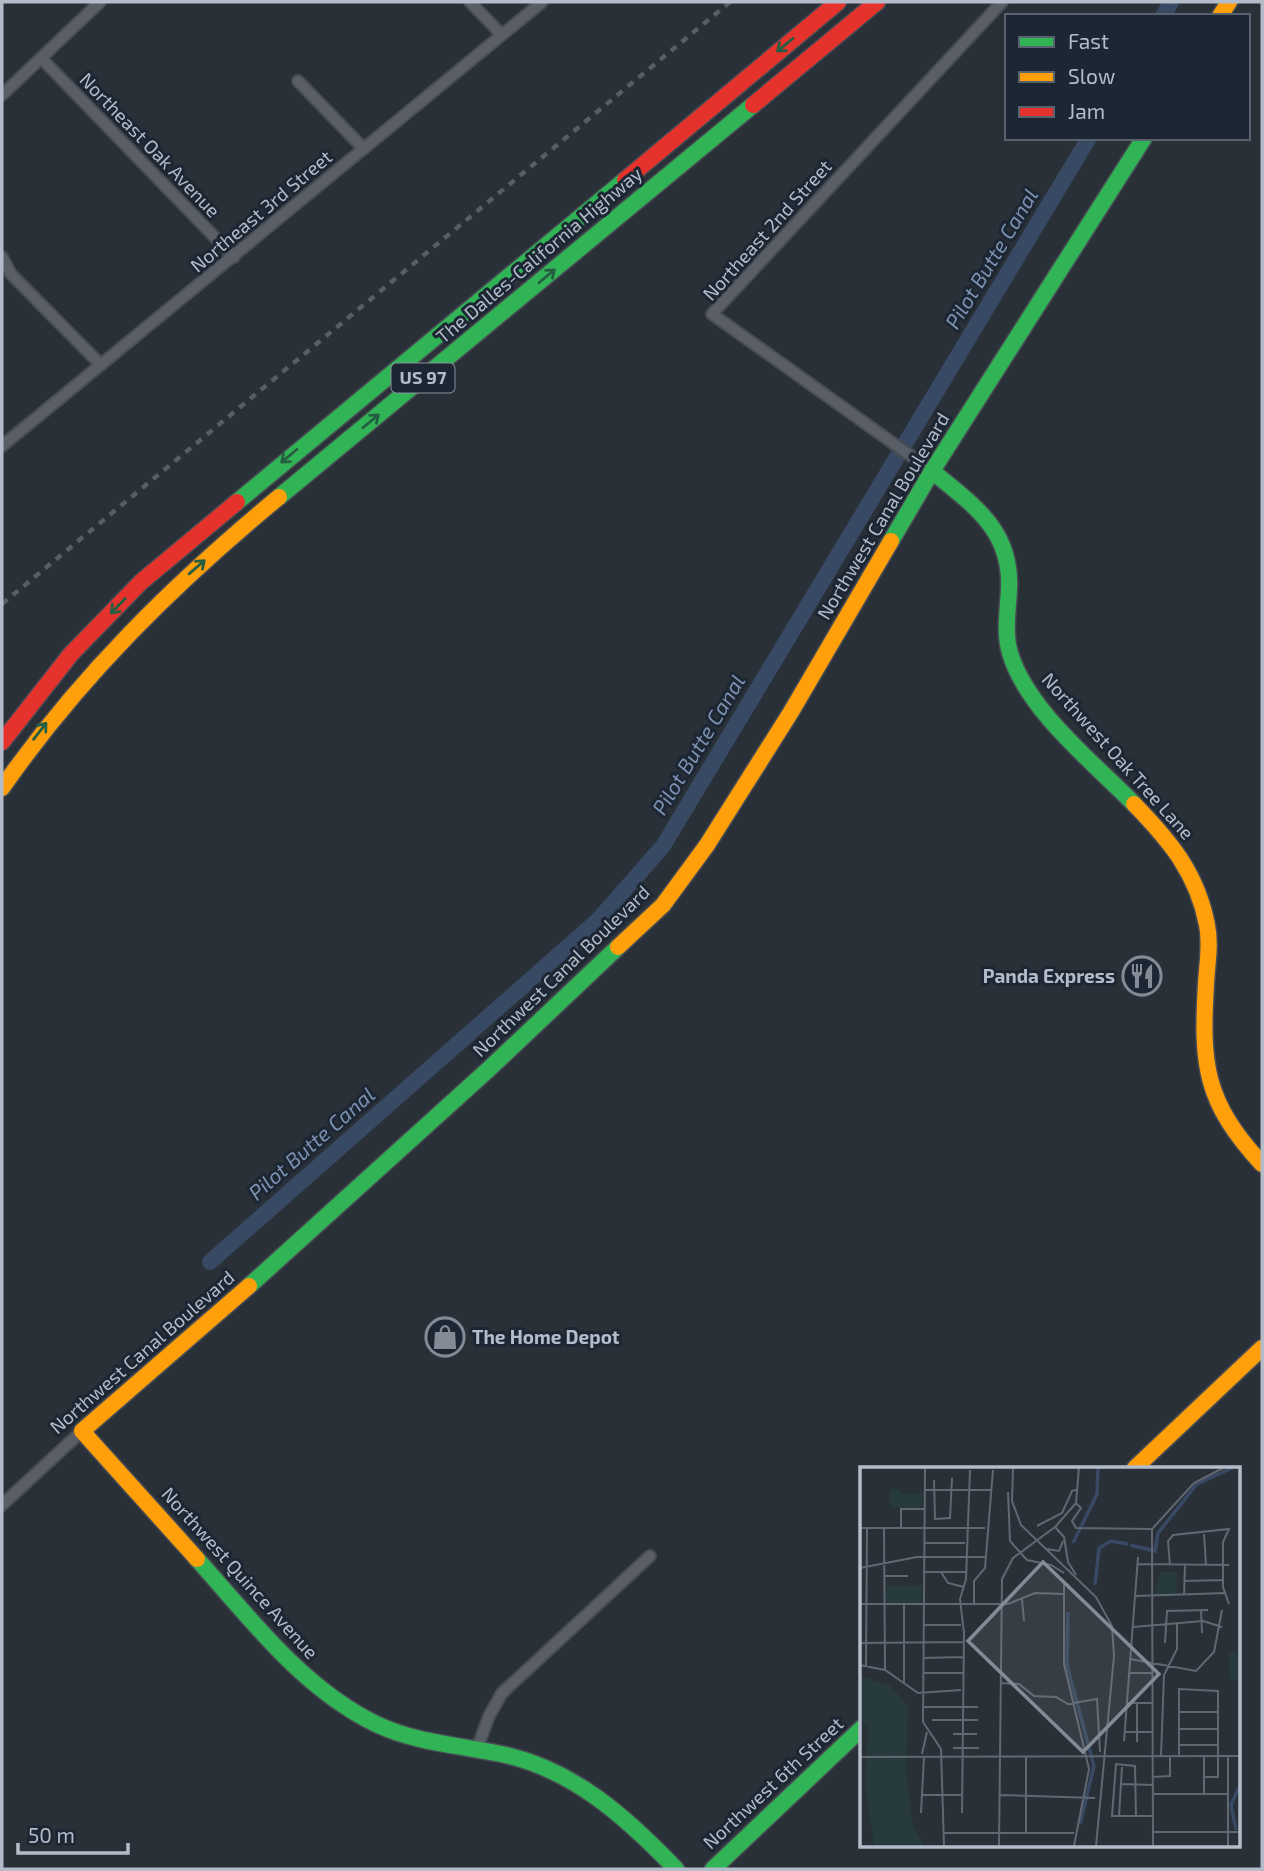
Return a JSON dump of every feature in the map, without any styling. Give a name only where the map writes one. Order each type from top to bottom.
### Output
[{"type":"main road","name":"The Dalles-California Highway","points":[[2,742],[71,654],[141,582],[838,2]]},
{"type":"main road","name":"The Dalles-California Highway","points":[[2,788],[37,735],[91,670],[157,602],[226,541],[877,2]]},
{"type":"main road","name":"Northwest Canal Boulevard","points":[[82,1431],[187,1341],[474,1083],[663,905],[707,845],[791,712],[928,468],[1143,140]]},
{"type":"main road","name":"Northwest Oak Tree Lane","points":[[928,468],[988,518],[1005,549],[1010,578],[1007,636],[1019,676],[1035,702],[1171,842],[1188,868],[1208,926],[1204,1069],[1211,1095],[1229,1127],[1262,1164]]},
{"type":"main road","points":[[1137,1467],[1262,1348]]},
{"type":"main road","name":"Northwest Quince Avenue","points":[[82,1431],[293,1666],[323,1691],[372,1721],[410,1737],[533,1762],[574,1782],[634,1826],[676,1869]]},
{"type":"main road","name":"Northwest 6th Street","points":[[713,1869],[860,1730]]},
{"type":"street","points":[[2,95],[100,2]]},
{"type":"street","points":[[470,2],[502,35]]},
{"type":"street","name":"Northeast 3rd Street","points":[[2,446],[542,2]]},
{"type":"street","name":"Northeast 2nd Street","points":[[928,468],[712,314],[1002,2]]},
{"type":"street","name":"Northeast Oak Avenue","points":[[41,58],[234,257]]},
{"type":"street","points":[[298,81],[364,149]]},
{"type":"street","points":[[2,257],[12,274],[101,365]]},
{"type":"street","name":"Northwest Canal Boulevard","points":[[2,1505],[82,1431]]},
{"type":"street","points":[[477,1749],[488,1716],[502,1693],[650,1556]]},
{"type":"waterway","name":"Pilot Butte Canal","points":[[1164,14],[1171,2]]},
{"type":"waterway","name":"Pilot Butte Canal","points":[[210,1262],[598,920],[663,846],[1088,140]]},
{"type":"railway","points":[[2,604],[730,2]]},
{"type":"traffic: fast","points":[[279,497],[753,105]]},
{"type":"traffic: fast","points":[[891,541],[932,471],[1143,140]]},
{"type":"traffic: fast","points":[[237,502],[625,180]]},
{"type":"traffic: fast","points":[[932,471],[962,495],[987,521],[1004,550],[1009,589],[1008,645],[1019,674],[1031,695],[1063,734],[1134,804]]},
{"type":"traffic: fast","points":[[249,1286],[490,1068],[618,947]]},
{"type":"traffic: fast","points":[[197,1559],[301,1672],[349,1709],[376,1724],[406,1735],[501,1754],[552,1771],[575,1783],[618,1814],[676,1869]]},
{"type":"traffic: fast","points":[[713,1869],[860,1730]]},
{"type":"traffic: slow","points":[[1221,14],[1229,2]]},
{"type":"traffic: slow","points":[[2,788],[96,669],[166,597],[279,497]]},
{"type":"traffic: slow","points":[[618,947],[663,905],[707,845],[791,712],[891,541]]},
{"type":"traffic: slow","points":[[1134,804],[1170,845],[1196,889],[1208,932],[1205,1038],[1206,1061],[1211,1082],[1228,1121],[1262,1164]]},
{"type":"traffic: slow","points":[[197,1559],[82,1431],[249,1286]]},
{"type":"traffic: slow","points":[[1136,1467],[1262,1348]]},
{"type":"traffic: jam","points":[[625,180],[838,2]]},
{"type":"traffic: jam","points":[[753,105],[877,2]]},
{"type":"traffic: jam","points":[[2,742],[71,654],[141,582],[237,502]]},
{"type":"place","name":"Panda Express","points":[[1142,976]]},
{"type":"place","name":"The Home Depot","points":[[445,1337]]}]
